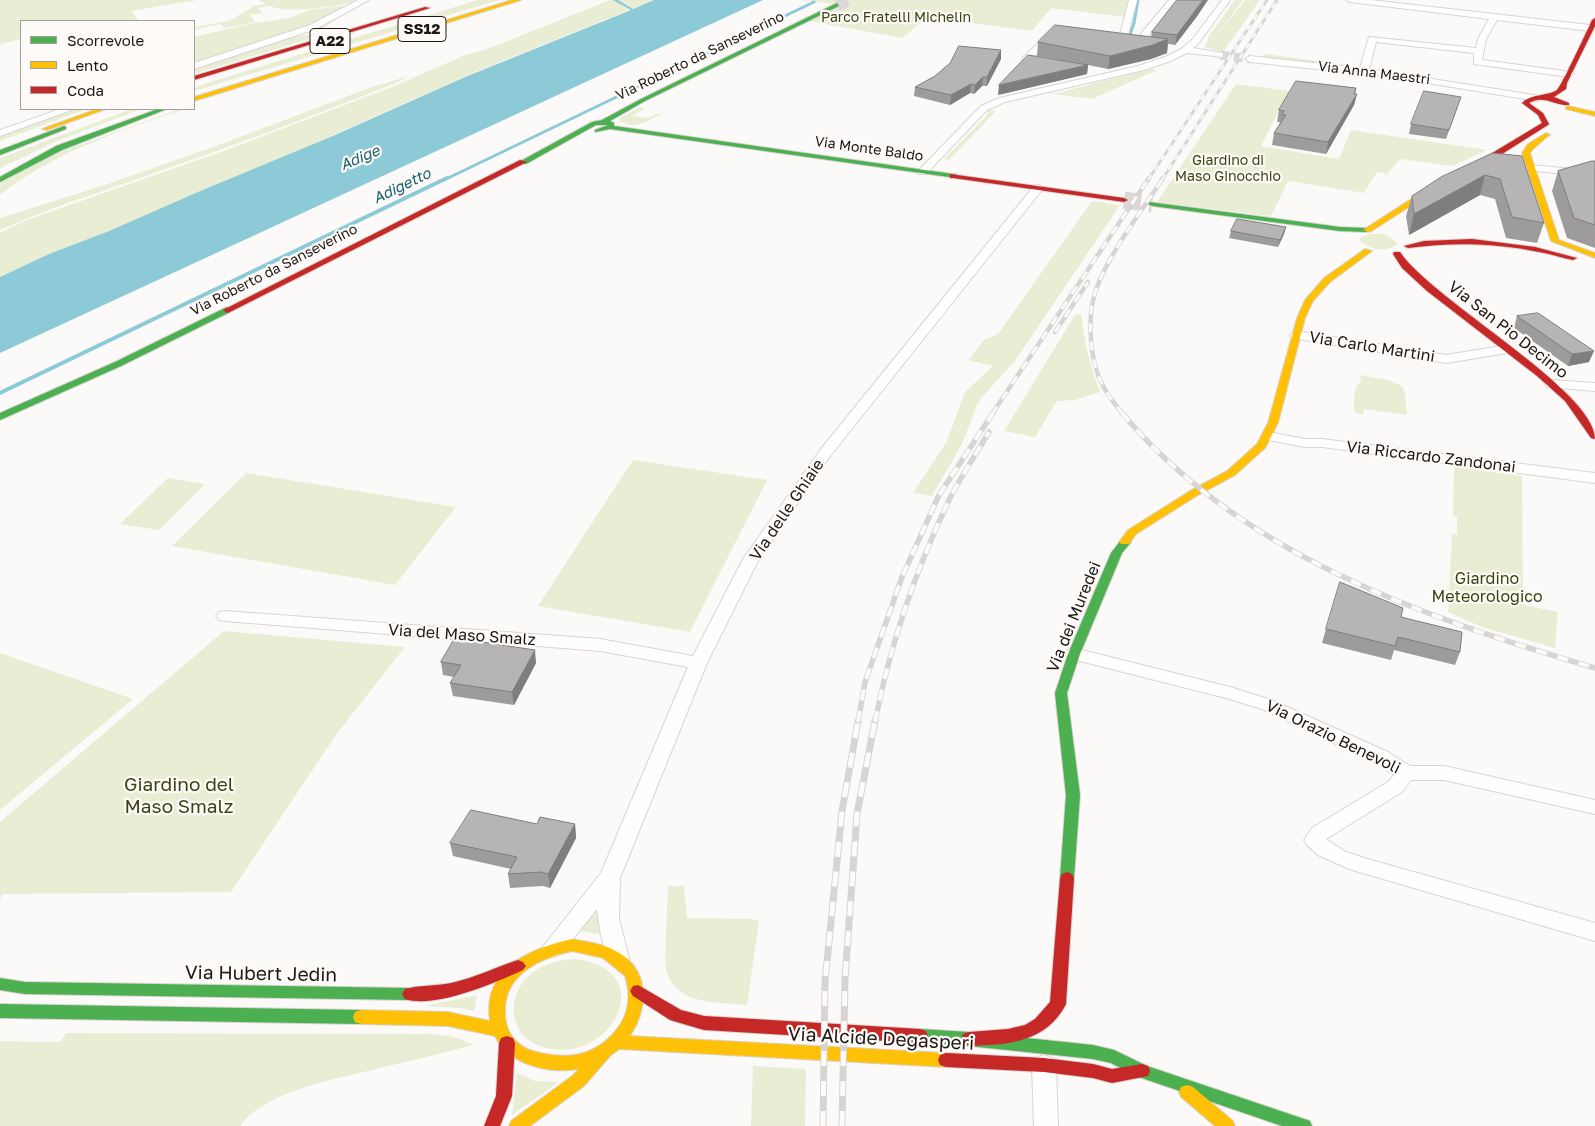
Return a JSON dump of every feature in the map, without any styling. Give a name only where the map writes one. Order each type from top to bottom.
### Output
[{"type":"main road","name":"SS12","points":[[195,94],[506,0]]},
{"type":"main road","name":"SS12","points":[[195,99],[518,0]]},
{"type":"main road","name":"Via Roberto da Sanseverino","points":[[558,144],[607,126],[643,100],[837,5]]},
{"type":"main road","name":"A22","points":[[195,78],[437,7],[195,83]]},
{"type":"main road","points":[[1536,101],[1563,89],[1593,24]]},
{"type":"main road","points":[[326,58],[347,55],[403,38],[426,39]]},
{"type":"main road","points":[[195,103],[286,73],[294,68]]},
{"type":"main road","points":[[1305,225],[1377,253],[1397,254],[1407,249],[1405,242],[1445,242],[1537,249],[1552,247],[1555,240],[1526,153],[1528,148],[1560,112],[1569,96],[1563,89]]},
{"type":"main road","points":[[1536,101],[1560,112],[1595,114]]},
{"type":"main road","points":[[1536,101],[1560,112]]},
{"type":"main road","points":[[1460,175],[1545,125],[1545,118],[1536,101]]},
{"type":"main road","points":[[0,146],[99,110]]},
{"type":"main road","points":[[0,153],[116,110]]},
{"type":"main road","points":[[0,172],[86,131],[145,110]]},
{"type":"main road","points":[[0,180],[28,164],[91,135],[161,110]]},
{"type":"main road","points":[[91,135],[173,110]]},
{"type":"main road","name":"Via Roberto da Sanseverino","points":[[0,417],[108,369],[558,144],[592,124],[592,127],[595,128],[607,126]]},
{"type":"main road","name":"Via Monte Baldo","points":[[607,126],[1124,200]]},
{"type":"main road","points":[[1476,167],[1491,164],[1530,168]]},
{"type":"main road","points":[[1353,243],[1352,235],[1367,230],[1444,183]]},
{"type":"main road","points":[[1152,204],[1305,225],[1388,232]]},
{"type":"main road","points":[[1555,240],[1595,258]]},
{"type":"main road","points":[[1537,249],[1563,258],[1595,258]]},
{"type":"main road","name":"Via dei Muredei","points":[[969,1039],[1023,1033],[1038,1028],[1048,1020],[1058,1004],[1073,795],[1061,693],[1074,654],[1117,553],[1132,532],[1194,493],[1231,473],[1254,454],[1268,436],[1273,423],[1296,334],[1309,300],[1335,274],[1377,253]]},
{"type":"main road","name":"Via San Pio Decimo","points":[[1397,254],[1405,266],[1428,288],[1552,384],[1580,412],[1595,436]]},
{"type":"main road","points":[[572,945],[592,947],[606,951],[618,958],[628,967],[634,978],[638,991],[638,1004],[635,1017],[628,1030],[605,1051],[587,1060],[570,1064],[551,1064],[534,1061],[519,1053],[507,1043],[498,1030],[495,1013],[497,996],[505,980],[518,966],[534,955],[553,948],[572,945]]},
{"type":"main road","name":"Via Hubert Jedin","points":[[0,984],[35,988],[419,994],[447,992],[470,986],[518,966]]},
{"type":"main road","name":"Via Alcide Degasperi","points":[[638,991],[671,1014],[704,1023],[969,1039],[1093,1052],[1114,1057],[1142,1071],[1304,1126]]},
{"type":"main road","points":[[0,1011],[448,1019],[498,1030]]},
{"type":"main road","name":"Via Alcide Degasperi","points":[[617,1042],[701,1045],[1044,1065],[1093,1071],[1112,1076],[1142,1071]]},
{"type":"main road","points":[[492,1126],[500,1113],[506,1091],[507,1043]]},
{"type":"main road","points":[[517,1126],[578,1081],[605,1051]]},
{"type":"main road","points":[[1177,1083],[1227,1126]]},
{"type":"street","points":[[195,66],[318,25],[365,0]]},
{"type":"street","points":[[1133,0],[1130,18],[1117,42],[1151,46]]},
{"type":"street","points":[[1158,0],[1172,1]]},
{"type":"street","points":[[922,172],[990,104],[1160,62],[1185,50],[1197,40],[1226,0]]},
{"type":"street","points":[[1350,0],[1494,17],[1593,24]]},
{"type":"street","points":[[1137,44],[1151,21],[1172,1]]},
{"type":"street","points":[[1494,17],[1482,39],[1477,62],[1569,74]]},
{"type":"street","points":[[1038,61],[1026,59],[1051,33],[1062,34]]},
{"type":"street","points":[[1365,68],[1372,39],[1479,51]]},
{"type":"street","points":[[1166,48],[1220,55]]},
{"type":"street","name":"Via Anna Maestri","points":[[1250,59],[1365,68],[1497,91],[1536,101]]},
{"type":"street","points":[[1085,69],[1115,74]]},
{"type":"street","points":[[0,133],[66,110]]},
{"type":"street","points":[[1530,168],[1595,174]]},
{"type":"street","name":"Via delle Ghiaie","points":[[553,948],[610,877],[698,663],[752,559],[826,452],[1038,188]]},
{"type":"street","name":"Via Carlo Martini","points":[[1296,334],[1446,359],[1507,349]]},
{"type":"street","points":[[1552,384],[1595,387]]},
{"type":"street","name":"Via Riccardo Zandonai","points":[[1268,436],[1305,443],[1322,442],[1595,478]]},
{"type":"street","name":"Via del Maso Smalz","points":[[225,616],[386,630],[600,645],[698,663]]},
{"type":"street","name":"Via Orazio Benevoli","points":[[1074,654],[1268,704],[1382,757],[1406,773],[1444,773],[1595,808]]},
{"type":"street","points":[[1406,773],[1395,787],[1319,833],[1314,840],[1324,850],[1340,859],[1595,932]]},
{"type":"street","name":"Via delle Ghiaie","points":[[610,877],[606,910],[607,924],[618,958]]},
{"type":"street","points":[[1044,1065],[1046,1126]]},
{"type":"green space","points":[[0,0],[198,0],[131,11],[138,20],[20,20],[20,39],[0,44]]},
{"type":"green space","points":[[258,0],[363,0],[330,6],[288,10],[271,6],[258,8],[263,13],[250,15],[255,22],[226,28],[220,24],[195,30],[195,27],[229,21],[254,6],[266,4]]},
{"type":"green space","points":[[478,0],[499,0],[195,91],[195,88]]},
{"type":"green space","points":[[610,0],[654,0],[468,75],[311,145],[109,231],[49,254],[0,277],[0,233],[27,220],[232,148],[392,87],[468,54],[485,50]]},
{"type":"green space","name":"Parco Fratelli Michelin","points":[[802,0],[1130,0],[1126,17],[1051,8],[1032,31],[928,17],[902,38],[809,21],[842,5]]},
{"type":"green space","points":[[1235,0],[1243,0],[1212,42],[1245,0],[1260,0],[1223,52],[1204,47],[1208,37]]},
{"type":"green space","points":[[349,5],[323,22],[198,62],[195,60],[195,37],[249,24],[289,18],[309,10]]},
{"type":"green space","points":[[341,16],[320,30],[328,33],[195,74],[195,68],[283,39],[315,33],[318,29]]},
{"type":"green space","points":[[1265,54],[1360,67],[1263,58]]},
{"type":"green space","points":[[1151,69],[1157,70],[1092,99],[1053,94]]},
{"type":"green space","points":[[409,76],[396,83],[277,129],[58,207],[0,230],[0,218],[102,186],[227,142],[369,88]]},
{"type":"green space","name":"Giardino di Maso Ginocchio","points":[[1236,84],[1289,91],[1261,146],[1339,159],[1351,130],[1487,150],[1452,166],[1400,159],[1387,174],[1377,172],[1364,193],[1288,181],[1271,216],[1157,202]]},
{"type":"green space","points":[[640,107],[645,109],[631,116],[648,118],[663,113],[636,125],[625,124],[620,121],[619,118]]},
{"type":"green space","points":[[989,109],[996,111],[949,160],[944,159],[989,113],[987,112]]},
{"type":"green space","points":[[73,110],[84,110],[0,141],[0,136]]},
{"type":"green space","points":[[129,110],[138,110],[57,141],[0,168],[0,158]]},
{"type":"green space","points":[[177,110],[182,110],[88,144],[42,167],[0,195],[0,184],[52,155]]},
{"type":"green space","points":[[1092,201],[1120,205],[1015,361],[982,397],[962,444],[932,496],[913,493],[947,441],[965,392],[993,366],[968,360],[984,340],[998,334]]},
{"type":"green space","points":[[1368,234],[1385,235],[1392,238],[1397,244],[1388,249],[1372,248],[1362,243],[1359,239]]},
{"type":"green space","points":[[1081,314],[1088,353],[1100,392],[1075,400],[1057,401],[1035,437],[1004,431],[1075,315]]},
{"type":"green space","points":[[1360,375],[1388,380],[1402,386],[1407,415],[1364,409],[1363,415],[1355,413],[1354,396],[1356,388],[1361,381]]},
{"type":"green space","points":[[633,460],[767,480],[690,632],[538,606]]},
{"type":"green space","name":"Giardino Meteorologico","points":[[1454,467],[1522,476],[1523,605],[1558,612],[1555,648],[1482,627],[1448,612],[1452,534],[1457,535],[1457,517],[1453,516]]},
{"type":"green space","points":[[246,473],[456,507],[395,585],[172,546]]},
{"type":"green space","points":[[168,478],[205,484],[159,530],[120,524]]},
{"type":"green space","name":"Giardino del Maso Smalz","points":[[224,631],[405,647],[338,732],[231,892],[3,894],[0,899],[0,822]]},
{"type":"green space","points":[[0,653],[133,699],[0,810]]},
{"type":"green space","points":[[668,886],[684,886],[687,918],[750,919],[759,921],[747,1005],[720,1003],[694,998],[674,986],[668,975],[665,961]]},
{"type":"green space","points":[[597,907],[599,934],[577,930]]},
{"type":"green space","points":[[575,959],[601,966],[616,980],[621,997],[618,1014],[606,1031],[589,1043],[568,1049],[543,1047],[531,1042],[522,1034],[517,1025],[514,1003],[517,992],[532,973],[542,967],[563,960]]},
{"type":"green space","points":[[477,995],[474,1011],[460,1008],[425,1006]]},
{"type":"green space","points":[[66,1033],[428,1034],[452,1037],[473,1045],[306,1087],[268,1103],[252,1113],[240,1126],[0,1126],[0,1041],[57,1042],[61,1041]]},
{"type":"green space","points":[[753,1066],[806,1069],[805,1126],[751,1126]]},
{"type":"green space","points":[[517,1073],[535,1081],[559,1082],[512,1115]]},
{"type":"water","name":"Adige","points":[[613,0],[618,0],[633,9],[654,0],[763,0],[0,353],[0,277],[49,254],[109,231],[335,135],[465,77],[631,10]]},
{"type":"building","points":[[1177,0],[1203,0],[1177,35],[1152,32]]},
{"type":"building","points":[[1055,25],[1168,39],[1153,45],[1110,56],[1038,42]]},
{"type":"building","points":[[959,46],[1001,50],[987,77],[983,77],[975,85],[971,84],[951,95],[915,87],[935,76],[950,63]]},
{"type":"building","points":[[1028,55],[1088,65],[999,85]]},
{"type":"building","points":[[1296,81],[1356,88],[1354,94],[1357,94],[1328,142],[1274,133],[1286,115],[1282,115],[1284,111],[1279,110]]},
{"type":"building","points":[[1424,91],[1461,97],[1449,130],[1411,124]]},
{"type":"building","points":[[1493,153],[1522,156],[1544,223],[1512,217],[1500,179],[1485,175],[1414,214],[1412,196],[1441,177]]},
{"type":"building","points":[[1595,161],[1595,225],[1574,218],[1558,171]]},
{"type":"building","points":[[1237,219],[1286,227],[1280,240],[1231,231]]},
{"type":"building","points":[[1538,313],[1594,351],[1572,354],[1517,316]]},
{"type":"building","points":[[1340,582],[1403,608],[1401,617],[1462,632],[1460,652],[1398,637],[1395,646],[1326,629]]},
{"type":"building","points":[[455,638],[535,650],[512,692],[450,683],[461,665],[441,662]]},
{"type":"building","points":[[471,810],[537,824],[540,817],[575,824],[548,874],[541,872],[508,874],[517,857],[450,843]]},
{"type":"waterway","points":[[1128,41],[1134,23],[1138,0]]},
{"type":"waterway","name":"Adigetto","points":[[444,180],[814,2]]},
{"type":"waterway","name":"Adigetto","points":[[0,393],[447,178]]},
{"type":"tunnel","points":[[837,5],[847,0]]},
{"type":"tunnel","points":[[1220,55],[1250,59]]},
{"type":"tunnel","points":[[1124,200],[1152,204]]},
{"type":"railway","points":[[1148,180],[1267,0]]},
{"type":"railway","points":[[1162,180],[1277,0]]},
{"type":"railway","points":[[992,414],[1149,178]]},
{"type":"railway","points":[[1123,414],[1109,397],[1096,370],[1091,339],[1092,307],[1099,283],[1114,252],[1163,178]]},
{"type":"railway","points":[[1055,332],[1088,282]]},
{"type":"railway","points":[[858,722],[865,682],[902,577],[939,495],[993,413]]},
{"type":"railway","points":[[1122,413],[1169,462],[1222,505],[1278,542],[1339,575],[1401,603],[1466,627],[1595,668]]},
{"type":"railway","points":[[875,722],[896,636],[926,552],[950,498],[989,432]]},
{"type":"railway","points":[[823,1126],[825,982],[842,811],[858,721]]},
{"type":"railway","points":[[842,1126],[845,979],[857,814],[875,721]]},
{"type":"traffic: fast","points":[[604,122],[643,100],[837,5]]},
{"type":"traffic: fast","points":[[0,180],[59,148],[161,110]]},
{"type":"traffic: fast","points":[[523,162],[594,123],[604,122],[612,124],[610,127]]},
{"type":"traffic: fast","points":[[597,131],[610,127],[953,176]]},
{"type":"traffic: fast","points":[[0,153],[64,128]]},
{"type":"traffic: fast","points":[[1152,204],[1340,229],[1366,230]]},
{"type":"traffic: fast","points":[[0,417],[118,364],[227,310]]},
{"type":"traffic: fast","points":[[1067,878],[1073,795],[1061,693],[1074,654],[1117,553],[1125,542]]},
{"type":"traffic: fast","points":[[0,984],[25,988],[410,994]]},
{"type":"traffic: fast","points":[[0,1011],[361,1017]]},
{"type":"traffic: fast","points":[[920,1036],[969,1039],[1093,1052],[1114,1057],[1142,1071],[1304,1126]]},
{"type":"traffic: slow","points":[[195,99],[518,0]]},
{"type":"traffic: slow","points":[[1568,108],[1595,114]]},
{"type":"traffic: slow","points":[[45,129],[100,110]]},
{"type":"traffic: slow","points":[[1546,135],[1531,146],[1526,153],[1555,241],[1595,256]]},
{"type":"traffic: slow","points":[[1367,230],[1436,187]]},
{"type":"traffic: slow","points":[[1125,542],[1132,532],[1194,493],[1231,473],[1261,446],[1273,423],[1301,318],[1309,300],[1327,280],[1368,251]]},
{"type":"traffic: slow","points":[[572,945],[608,954],[631,972],[634,978],[637,997],[632,1019],[626,1030],[610,1047],[600,1054],[583,1061],[559,1063],[522,1055],[510,1046],[499,1027],[497,1003],[500,989],[518,968],[530,960],[543,953],[572,945]]},
{"type":"traffic: slow","points":[[361,1017],[448,1019],[498,1030]]},
{"type":"traffic: slow","points":[[617,1042],[946,1060]]},
{"type":"traffic: slow","points":[[517,1126],[578,1081],[602,1055]]},
{"type":"traffic: slow","points":[[1187,1092],[1227,1126]]},
{"type":"traffic: jam","points":[[195,78],[427,8]]},
{"type":"traffic: jam","points":[[1547,98],[1563,89],[1564,83],[1595,20]]},
{"type":"traffic: jam","points":[[1472,169],[1546,124],[1541,114],[1525,103],[1540,97],[1551,98],[1567,104]]},
{"type":"traffic: jam","points":[[227,310],[523,162]]},
{"type":"traffic: jam","points":[[953,176],[1124,200]]},
{"type":"traffic: jam","points":[[1408,246],[1440,242],[1504,244],[1573,258]]},
{"type":"traffic: jam","points":[[1397,254],[1405,266],[1430,289],[1540,374],[1568,399],[1595,436]]},
{"type":"traffic: jam","points":[[969,1039],[995,1038],[1031,1030],[1041,1024],[1058,1004],[1067,878]]},
{"type":"traffic: jam","points":[[410,994],[439,992],[466,986],[518,966]]},
{"type":"traffic: jam","points":[[638,991],[676,1015],[704,1023],[920,1036]]},
{"type":"traffic: jam","points":[[492,1126],[504,1096],[507,1043]]},
{"type":"traffic: jam","points":[[946,1060],[1044,1065],[1093,1071],[1112,1076],[1142,1071]]}]
